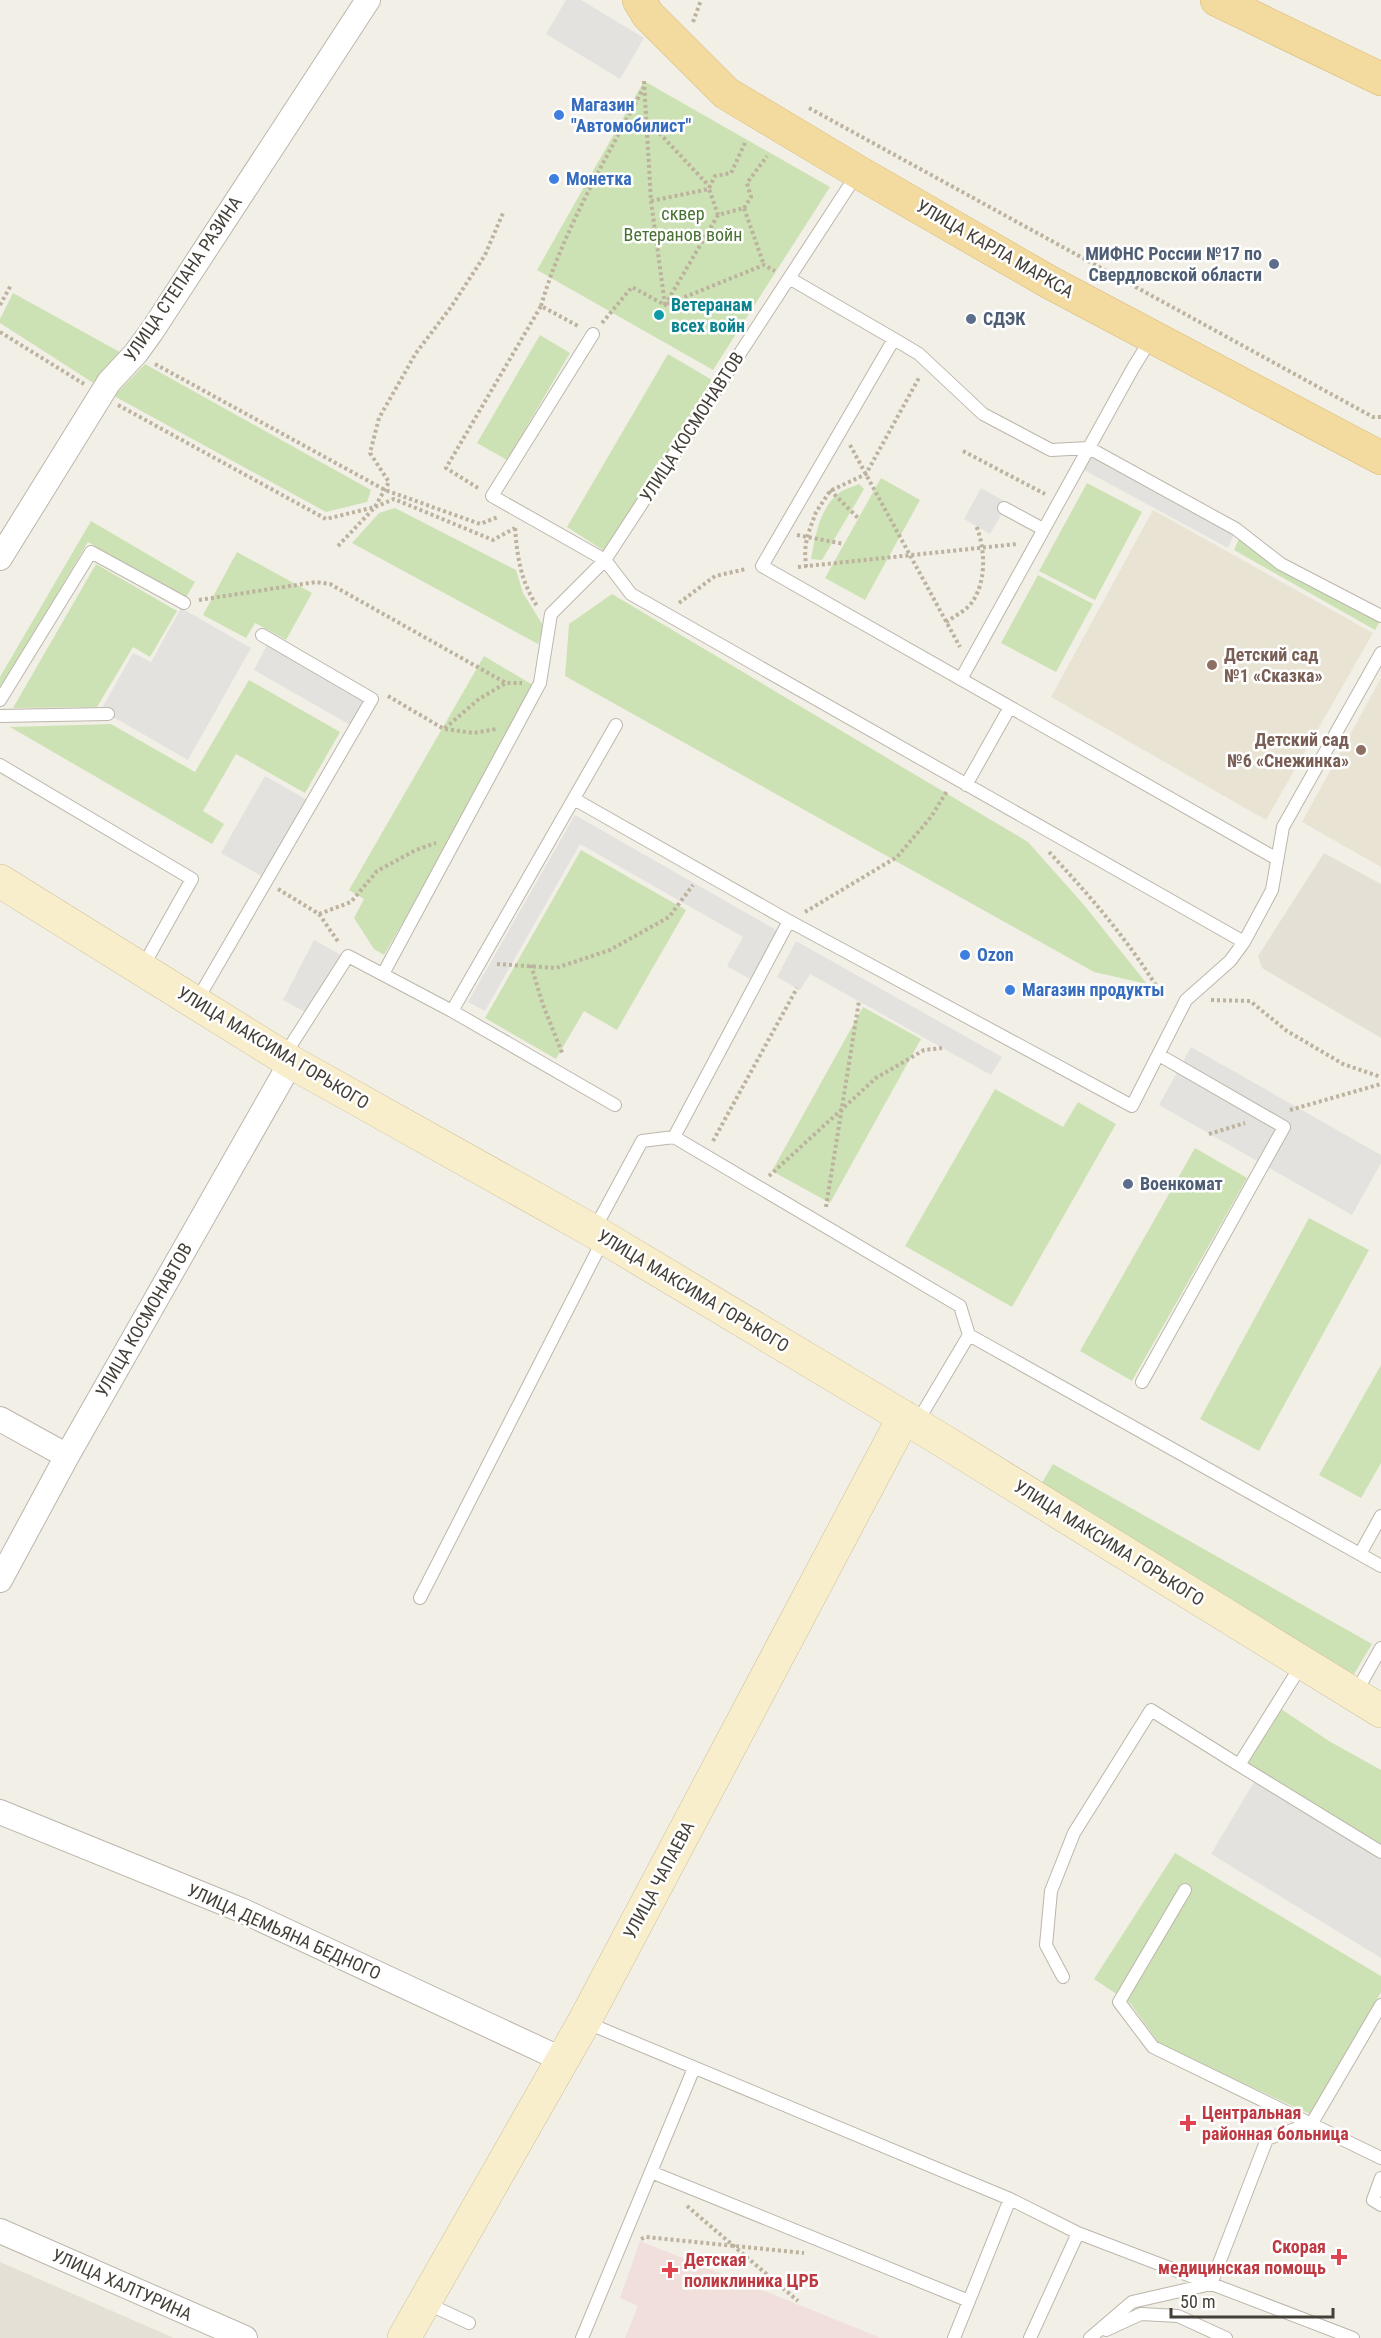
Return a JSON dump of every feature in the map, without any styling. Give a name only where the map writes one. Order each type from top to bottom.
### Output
[{"type":"main road","points":[[1217,0],[1381,79]]},
{"type":"main road","name":"УЛИЦА КАРЛА МАРКСА","points":[[647,5],[726,93],[1049,282],[1381,458]]},
{"type":"street","name":"УЛИЦА СТЕПАНА РАЗИНА","points":[[0,558],[109,382],[136,353],[368,0]]},
{"type":"street","name":"УЛИЦА МАКСИМА ГОРЬКОГО","points":[[0,881],[287,1059],[598,1235],[909,1421],[1368,1703]]},
{"type":"street","name":"УЛИЦА КОСМОНАВТОВ","points":[[0,1580],[287,1059]]},
{"type":"street","points":[[0,1419],[67,1456]]},
{"type":"street","name":"УЛИЦА ЧАПАЕВА","points":[[404,2338],[584,2022],[909,1421]]},
{"type":"street","name":"УЛИЦА ДЕМЬЯНА БЕДНОГО","points":[[0,1812],[241,1910],[563,2060]]},
{"type":"street","name":"УЛИЦА ХАЛТУРИНА","points":[[0,2231],[245,2338]]},
{"type":"lane","name":"УЛИЦА КОСМОНАВТОВ","points":[[540,684],[551,614],[605,560],[858,172]]},
{"type":"lane","points":[[789,278],[919,354],[983,414],[1051,450],[1089,448],[1236,529],[1281,564],[1381,616]]},
{"type":"lane","points":[[592,334],[492,496],[605,560],[631,594],[1244,942]]},
{"type":"lane","points":[[961,679],[968,662],[1133,368],[1154,336]]},
{"type":"lane","points":[[894,339],[762,566],[1277,859]]},
{"type":"lane","points":[[1004,508],[1043,529]]},
{"type":"lane","points":[[0,700],[91,552],[184,603]]},
{"type":"lane","points":[[196,1003],[372,699],[262,634]]},
{"type":"lane","points":[[574,800],[789,921],[1132,1106],[1186,1000],[1230,961],[1244,942],[1272,890],[1283,827],[1381,653]]},
{"type":"lane","points":[[382,974],[540,684]]},
{"type":"lane","points":[[966,785],[1011,707]]},
{"type":"lane","points":[[0,716],[108,714]]},
{"type":"lane","points":[[452,1011],[616,725]]},
{"type":"lane","points":[[0,765],[192,879],[141,969]]},
{"type":"lane","points":[[674,1137],[789,921]]},
{"type":"lane","points":[[287,1059],[348,956],[452,1011],[615,1105]]},
{"type":"lane","points":[[1142,1382],[1284,1127],[1159,1055]]},
{"type":"lane","points":[[420,1598],[642,1141],[674,1137],[960,1306],[969,1335],[1381,1566]]},
{"type":"lane","points":[[909,1421],[969,1335]]},
{"type":"lane","points":[[1360,1554],[1381,1516]]},
{"type":"lane","points":[[1368,1703],[1381,1648]]},
{"type":"lane","points":[[1239,1765],[1303,1663]]},
{"type":"lane","points":[[1063,1977],[1046,1945],[1051,1891],[1074,1833],[1151,1710],[1381,1852]]},
{"type":"lane","points":[[1185,1890],[1119,2002],[1153,2047],[1381,2157]]},
{"type":"lane","points":[[1211,2284],[1267,2139],[1312,2123],[1381,2005]]},
{"type":"lane","points":[[584,2022],[1011,2199],[1078,2233],[1211,2284],[1331,2334],[1353,2338]]},
{"type":"lane","points":[[582,2338],[694,2068]]},
{"type":"lane","points":[[651,2172],[969,2301]]},
{"type":"lane","points":[[1381,2178],[1373,2200],[1381,2205]]},
{"type":"lane","points":[[954,2338],[1011,2199]]},
{"type":"lane","points":[[1030,2338],[1078,2233]]},
{"type":"lane","points":[[1091,2337],[1132,2302],[1211,2284]]},
{"type":"lane","points":[[425,2302],[470,2324]]},
{"type":"lane","points":[[1091,2337],[1141,2314],[1178,2316],[1226,2338]]},
{"type":"path","points":[[691,28],[701,0]]},
{"type":"path","points":[[492,496],[446,468],[541,306],[555,266],[594,180],[644,84],[651,201],[665,305]]},
{"type":"path","points":[[805,106],[1373,417],[1381,417]]},
{"type":"path","points":[[646,120],[709,188],[718,215]]},
{"type":"path","points":[[709,188],[715,176],[731,173],[745,143]]},
{"type":"path","points":[[665,305],[718,215],[744,208],[752,197],[747,183],[767,156]]},
{"type":"path","points":[[651,201],[709,188]]},
{"type":"path","points":[[744,208],[764,265],[789,278]]},
{"type":"path","points":[[338,546],[375,507],[389,482],[370,453],[379,418],[416,353],[451,307],[485,255],[503,213]]},
{"type":"path","points":[[665,305],[764,265]]},
{"type":"path","points":[[0,305],[11,285]]},
{"type":"path","points":[[541,306],[592,334],[632,287],[665,305]]},
{"type":"path","points":[[0,332],[101,395],[326,519],[375,507],[394,499],[493,540],[532,519]]},
{"type":"path","points":[[136,353],[385,490],[480,524],[515,509],[516,554],[527,591],[549,625]]},
{"type":"path","points":[[806,567],[807,537],[816,512],[830,491],[866,474],[928,362]]},
{"type":"path","points":[[841,429],[968,662]]},
{"type":"path","points":[[963,451],[1059,501]]},
{"type":"path","points":[[814,475],[858,518]]},
{"type":"path","points":[[946,622],[959,614],[972,601],[979,582],[983,560],[976,525]]},
{"type":"path","points":[[781,532],[844,544]]},
{"type":"path","points":[[665,613],[715,576],[762,566],[778,570],[1036,542]]},
{"type":"path","points":[[184,603],[316,582],[330,584],[506,683],[540,684]]},
{"type":"path","points":[[444,729],[479,699],[506,683]]},
{"type":"path","points":[[387,696],[444,729],[474,733],[517,726]]},
{"type":"path","points":[[789,921],[897,857],[931,817],[955,778]]},
{"type":"path","points":[[319,914],[351,902],[377,871],[416,850],[458,835]]},
{"type":"path","points":[[1043,845],[1099,906],[1140,958],[1163,997]]},
{"type":"path","points":[[480,963],[556,968],[609,950],[669,917],[703,873]]},
{"type":"path","points":[[266,881],[319,914],[348,956]]},
{"type":"path","points":[[531,965],[558,1047],[576,1083]]},
{"type":"path","points":[[717,1162],[709,1149],[797,988]]},
{"type":"path","points":[[1186,1000],[1250,1001],[1287,1031],[1334,1058],[1381,1077]]},
{"type":"path","points":[[823,1225],[859,1001]]},
{"type":"path","points":[[758,1187],[876,1078],[924,1050],[942,1048]]},
{"type":"path","points":[[1209,1134],[1381,1084]]},
{"type":"path","points":[[681,2184],[681,2201],[798,2301]]},
{"type":"path","points":[[621,2244],[646,2237],[808,2254],[819,2240]]},
{"type":"shaded area","points":[[566,0],[581,0],[644,38],[620,79],[546,34]]},
{"type":"shaded area","points":[[1092,455],[1235,532],[1228,548],[1084,470]]},
{"type":"shaded area","points":[[981,488],[1008,503],[990,534],[964,519]]},
{"type":"shaded area","name":"Детский сад №1 «Сказка»","points":[[1153,510],[1373,633],[1266,820],[1051,697]]},
{"type":"shaded area","points":[[181,608],[251,648],[188,760],[101,710],[133,653],[151,662]]},
{"type":"shaded area","points":[[268,643],[367,700],[352,726],[254,670]]},
{"type":"shaded area","name":"Детский сад №6 «Снежинка»","points":[[1381,678],[1381,867],[1302,822]]},
{"type":"shaded area","points":[[265,776],[309,801],[265,878],[221,853]]},
{"type":"shaded area","points":[[575,815],[778,931],[750,979],[727,966],[743,937],[580,844],[485,1011],[468,1002]]},
{"type":"shaded area","points":[[1324,853],[1381,884],[1381,1038],[1262,968],[1258,956]]},
{"type":"shaded area","points":[[314,940],[343,956],[307,1013],[283,1000]]},
{"type":"shaded area","points":[[796,941],[1002,1057],[991,1075],[810,974],[800,990],[777,977]]},
{"type":"shaded area","points":[[1191,1047],[1381,1155],[1381,1163],[1352,1215],[1159,1105]]},
{"type":"shaded area","points":[[1254,1782],[1381,1860],[1381,1958],[1211,1854]]},
{"type":"shaded area","name":"Детская поликлиника ЦРБ","points":[[640,2241],[881,2338],[625,2338],[638,2306],[620,2298]]},
{"type":"shaded area","points":[[0,2262],[174,2338],[0,2338]]},
{"type":"green space","name":"сквер Ветеранов войн","points":[[644,81],[830,187],[713,370],[537,270]]},
{"type":"green space","points":[[13,293],[127,356],[98,386],[0,323]]},
{"type":"green space","points":[[540,335],[570,353],[507,460],[477,443]]},
{"type":"green space","points":[[668,354],[712,380],[606,552],[567,527]]},
{"type":"green space","points":[[145,364],[371,490],[367,502],[326,512],[114,396]]},
{"type":"green space","points":[[881,478],[920,500],[865,600],[825,578]]},
{"type":"green space","points":[[1087,483],[1142,512],[1095,600],[1039,571]]},
{"type":"green space","points":[[859,484],[864,489],[822,560],[811,559],[819,524],[826,508],[840,492]]},
{"type":"green space","points":[[395,508],[516,570],[523,593],[544,627],[538,644],[352,543],[379,513]]},
{"type":"green space","points":[[91,521],[195,582],[185,599],[88,542],[0,691],[0,677]]},
{"type":"green space","points":[[1239,538],[1381,619],[1375,630],[1234,550]]},
{"type":"green space","points":[[237,552],[312,593],[286,640],[255,623],[246,638],[203,615]]},
{"type":"green space","points":[[96,564],[177,611],[150,657],[133,647],[97,707],[13,708]]},
{"type":"green space","points":[[1038,575],[1093,604],[1056,672],[1001,643]]},
{"type":"green space","points":[[612,594],[1028,842],[1084,905],[1147,984],[1094,972],[565,676],[569,624]]},
{"type":"green space","points":[[484,656],[538,688],[384,955],[374,949],[354,918],[364,899],[349,890]]},
{"type":"green space","points":[[249,680],[340,732],[305,793],[236,754],[203,811],[224,824],[212,844],[10,727],[111,724],[195,772]]},
{"type":"green space","points":[[581,850],[686,910],[617,1030],[584,1011],[556,1059],[485,1018]]},
{"type":"green space","points":[[863,1007],[921,1039],[830,1203],[772,1171]]},
{"type":"green space","points":[[995,1089],[1063,1127],[1078,1102],[1116,1124],[1012,1307],[905,1246]]},
{"type":"green space","points":[[1195,1148],[1247,1178],[1132,1381],[1080,1351]]},
{"type":"green space","points":[[1309,1218],[1369,1250],[1259,1451],[1200,1419]]},
{"type":"green space","points":[[1381,1365],[1381,1463],[1361,1498],[1319,1475]]},
{"type":"green space","points":[[1053,1464],[1372,1644],[1351,1679],[1040,1486]]},
{"type":"green space","points":[[1281,1709],[1329,1741],[1381,1770],[1381,1846],[1248,1763]]},
{"type":"green space","points":[[1175,1853],[1381,1976],[1381,1992],[1310,2114],[1160,2045],[1130,2003],[1094,1979]]},
{"type":"place","name":"Магазин \"Автомобилист\"","points":[[559,115]]},
{"type":"place","name":"Монетка","points":[[554,179]]},
{"type":"place","name":"МИФНС России №17 по Свердловской области","points":[[1274,264]]},
{"type":"place","name":"Ветеранам всех войн","points":[[659,315]]},
{"type":"place","name":"СДЭК","points":[[971,319]]},
{"type":"place","name":"Детский сад №1 «Сказка»","points":[[1212,665]]},
{"type":"place","name":"Детский сад №6 «Снежинка»","points":[[1361,750]]},
{"type":"place","name":"Ozon","points":[[965,955]]},
{"type":"place","name":"Магазин продукты","points":[[1010,990]]},
{"type":"place","name":"Военкомат","points":[[1128,1184]]},
{"type":"place","name":"Центральная районная больница","points":[[1188,2123]]},
{"type":"place","name":"Скорая медицинская помощь","points":[[1339,2257]]},
{"type":"place","name":"Детская поликлиника ЦРБ","points":[[670,2270]]}]
